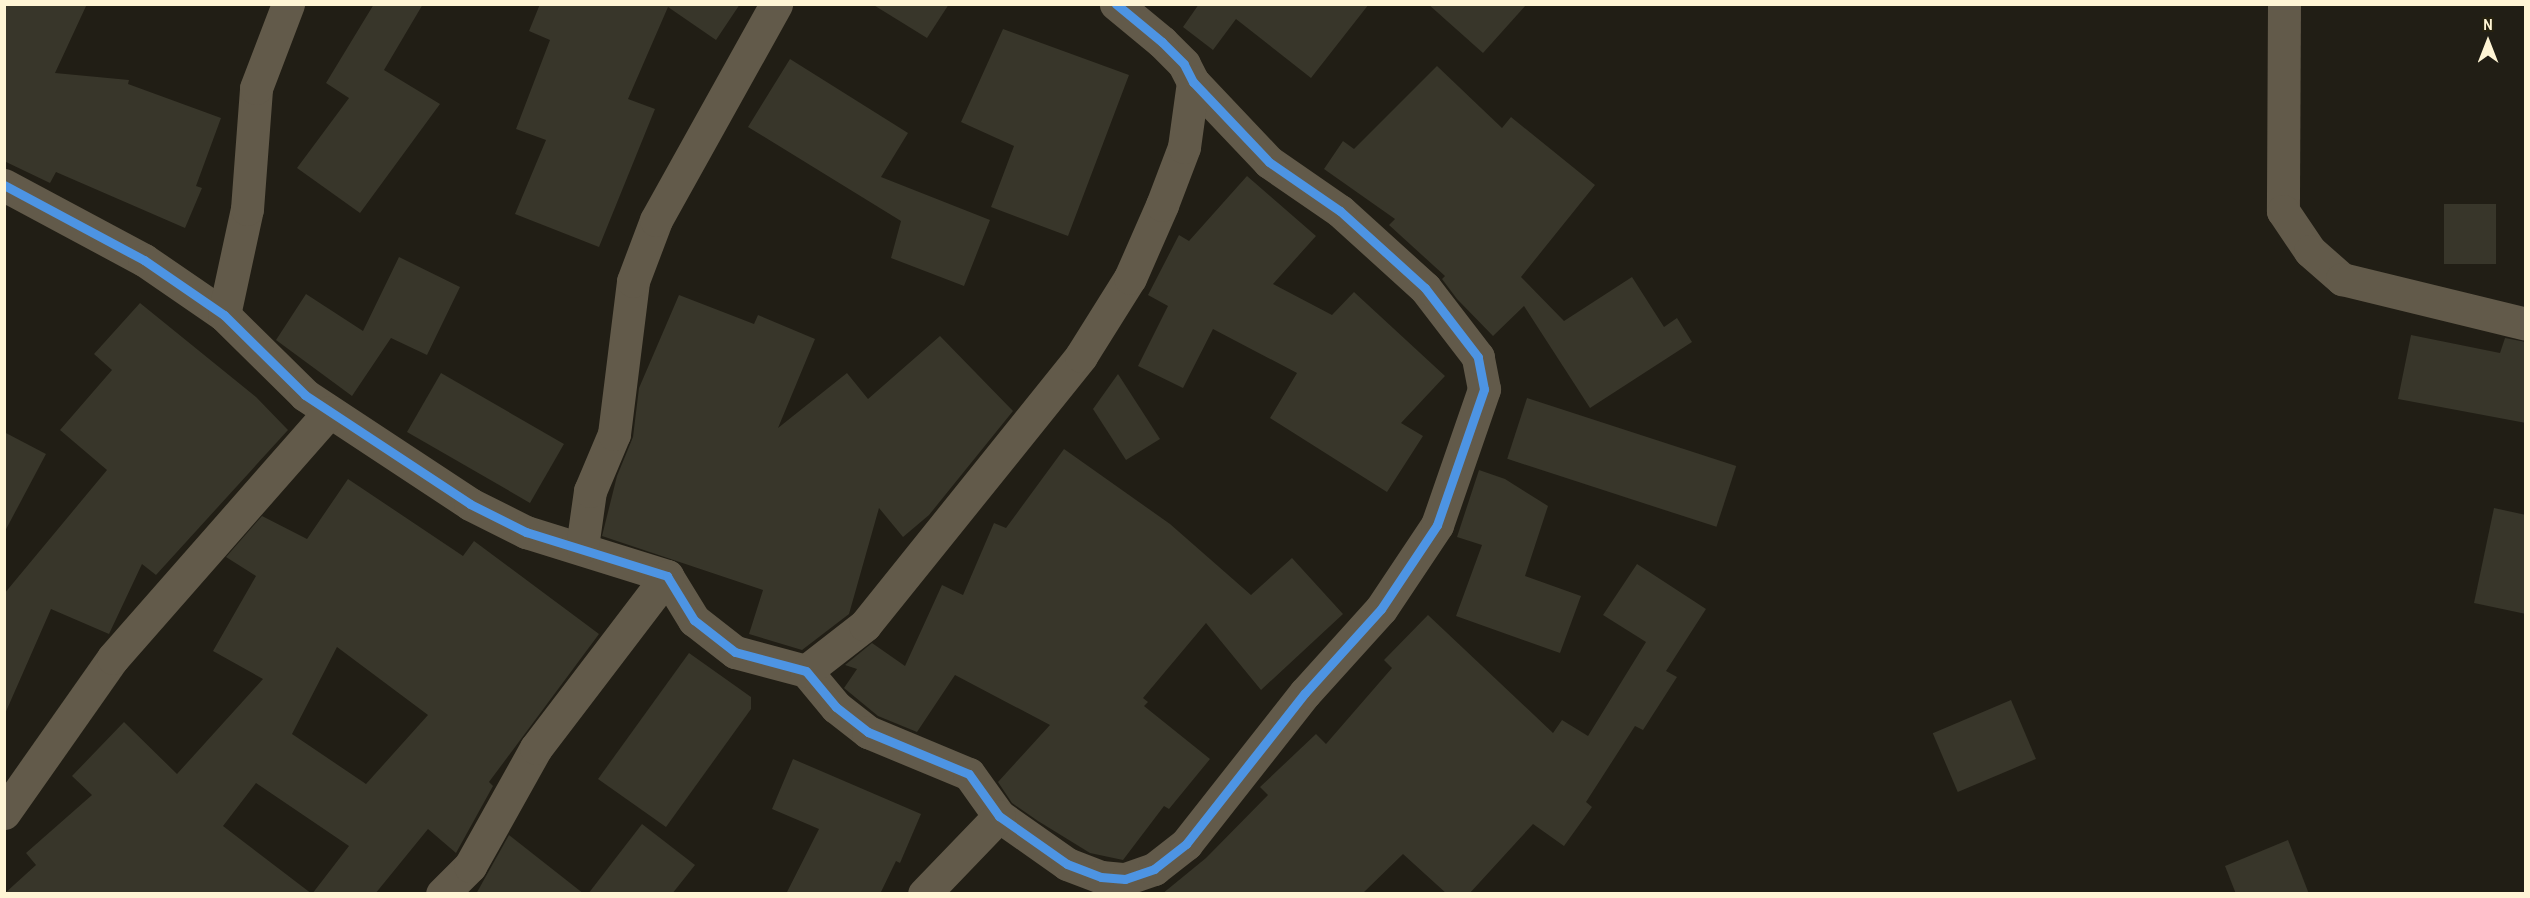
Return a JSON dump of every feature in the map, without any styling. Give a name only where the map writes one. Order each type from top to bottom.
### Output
[{"type":"street","points":[[224,315],[247,209],[256,88],[288,4]]},
{"type":"street","points":[[582,547],[590,490],[614,434],[633,281],[656,220],[776,4]]},
{"type":"street","points":[[4,185],[144,261],[224,315],[305,395],[414,463],[470,504],[526,532],[582,547],[667,576],[694,620],[735,652],[806,671],[836,707],[868,732],[969,774],[999,816],[1067,864],[1101,877],[1125,879],[1154,869],[1186,844],[1305,693],[1381,609],[1437,525],[1481,400],[1478,357],[1425,288],[1340,211],[1269,162],[1192,82],[1184,64],[1162,42],[1116,4]]},
{"type":"street","points":[[2284,4],[2283,211],[2310,251],[2342,279],[2526,324]]},
{"type":"street","points":[[806,671],[865,625],[1081,356],[1130,278],[1162,205],[1184,147],[1192,82]]},
{"type":"street","points":[[4,813],[114,658],[329,412]]},
{"type":"street","points":[[442,894],[470,866],[536,748],[667,576]]},
{"type":"street","points":[[924,894],[999,816]]},
{"type":"building","points":[[4,4],[87,4],[55,73],[129,80],[128,84],[221,118],[196,186],[202,188],[185,228],[56,172],[50,183],[4,161]]},
{"type":"building","points":[[374,4],[423,4],[384,70],[440,104],[360,213],[297,168],[349,98],[326,83]]},
{"type":"building","points":[[540,4],[740,4],[716,40],[668,7],[628,99],[655,109],[599,247],[515,214],[546,140],[516,129],[550,40],[529,31]]},
{"type":"building","points":[[872,4],[949,4],[927,38]]},
{"type":"building","points":[[1199,4],[1369,4],[1311,78],[1236,19],[1213,50],[1183,27]]},
{"type":"building","points":[[1428,4],[1527,4],[1483,53]]},
{"type":"building","points":[[1003,29],[1129,75],[1068,236],[991,207],[1014,146],[961,122]]},
{"type":"building","points":[[790,59],[908,133],[881,177],[990,220],[964,286],[891,258],[901,221],[748,127]]},
{"type":"building","points":[[1437,66],[1502,128],[1511,117],[1595,185],[1521,277],[1564,321],[1632,277],[1664,327],[1677,318],[1692,342],[1590,408],[1524,306],[1493,336],[1457,299],[1442,279],[1445,276],[1389,225],[1395,219],[1324,169],[1343,141],[1354,149]]},
{"type":"building","points":[[1247,176],[1316,236],[1273,284],[1332,315],[1354,292],[1445,376],[1401,423],[1423,436],[1387,492],[1270,418],[1297,373],[1213,329],[1183,388],[1138,366],[1168,306],[1148,295],[1179,235],[1189,241]]},
{"type":"building","points":[[2444,204],[2496,204],[2496,264],[2444,264]]},
{"type":"building","points":[[399,257],[460,287],[427,355],[391,338],[352,396],[276,340],[306,294],[363,331]]},
{"type":"building","points":[[679,295],[754,324],[758,315],[815,339],[778,428],[847,373],[868,399],[940,336],[1013,411],[929,515],[903,537],[879,508],[849,614],[802,650],[749,634],[763,590],[602,536],[617,476],[633,437],[639,388]]},
{"type":"building","points":[[140,303],[256,397],[288,430],[156,575],[142,564],[109,634],[51,609],[4,716],[4,594],[107,470],[60,430],[112,370],[94,354]]},
{"type":"building","points":[[2411,335],[2500,353],[2505,338],[2526,342],[2526,423],[2398,399]]},
{"type":"building","points":[[441,373],[564,444],[530,503],[407,432]]},
{"type":"building","points":[[1118,374],[1160,439],[1126,460],[1093,409]]},
{"type":"building","points":[[1527,398],[1736,466],[1716,527],[1507,459]]},
{"type":"building","points":[[4,432],[46,454],[4,533]]},
{"type":"building","points":[[1064,449],[1170,524],[1251,595],[1292,558],[1343,614],[1261,690],[1206,623],[1143,698],[1148,702],[1144,706],[1210,759],[1169,809],[1164,806],[1123,860],[1090,853],[1038,821],[1012,803],[998,782],[1050,725],[955,675],[917,732],[878,716],[844,688],[857,669],[845,665],[872,643],[905,666],[942,585],[963,595],[994,523],[1006,528]]},
{"type":"building","points":[[1479,470],[1505,479],[1548,506],[1525,576],[1581,596],[1560,653],[1456,616],[1482,545],[1457,537]]},
{"type":"building","points":[[348,479],[463,556],[474,541],[599,634],[489,782],[493,786],[456,853],[428,829],[375,894],[312,894],[4,894],[36,865],[26,853],[92,795],[72,776],[124,722],[177,774],[263,679],[213,651],[256,576],[226,557],[262,516],[307,539]],"holes":[[[337,647],[428,715],[366,784],[292,734]],[[256,783],[349,846],[312,894],[223,826]]]},
{"type":"building","points":[[2494,508],[2526,515],[2526,614],[2474,603]]},
{"type":"building","points":[[1637,564],[1706,609],[1666,671],[1677,677],[1643,730],[1635,726],[1586,802],[1592,807],[1564,846],[1533,824],[1469,894],[1447,894],[1403,854],[1362,894],[1162,894],[1206,858],[1268,795],[1260,787],[1316,734],[1326,744],[1392,668],[1384,660],[1428,615],[1553,733],[1562,720],[1588,736],[1646,642],[1603,615]]},
{"type":"building","points":[[689,653],[751,697],[751,709],[666,827],[598,779]]},
{"type":"building","points":[[2011,700],[2036,759],[1958,792],[1933,733]]},
{"type":"building","points":[[793,759],[921,814],[900,863],[896,861],[880,894],[786,894],[819,829],[772,809]]},
{"type":"building","points":[[642,824],[695,865],[672,894],[588,894]]},
{"type":"building","points":[[509,835],[584,894],[476,894]]},
{"type":"building","points":[[2288,840],[2309,894],[2236,894],[2225,866]]},
{"type":"cycle path","points":[[4,185],[144,260],[224,315],[305,395],[470,504],[526,532],[667,576],[694,620],[735,652],[806,671],[836,707],[868,732],[969,774],[999,816],[1067,864],[1101,877],[1125,879],[1154,869],[1186,844],[1305,693],[1381,609],[1437,525],[1484,389],[1478,357],[1425,288],[1340,211],[1269,162],[1193,82],[1184,64],[1162,42],[1116,4]]}]
